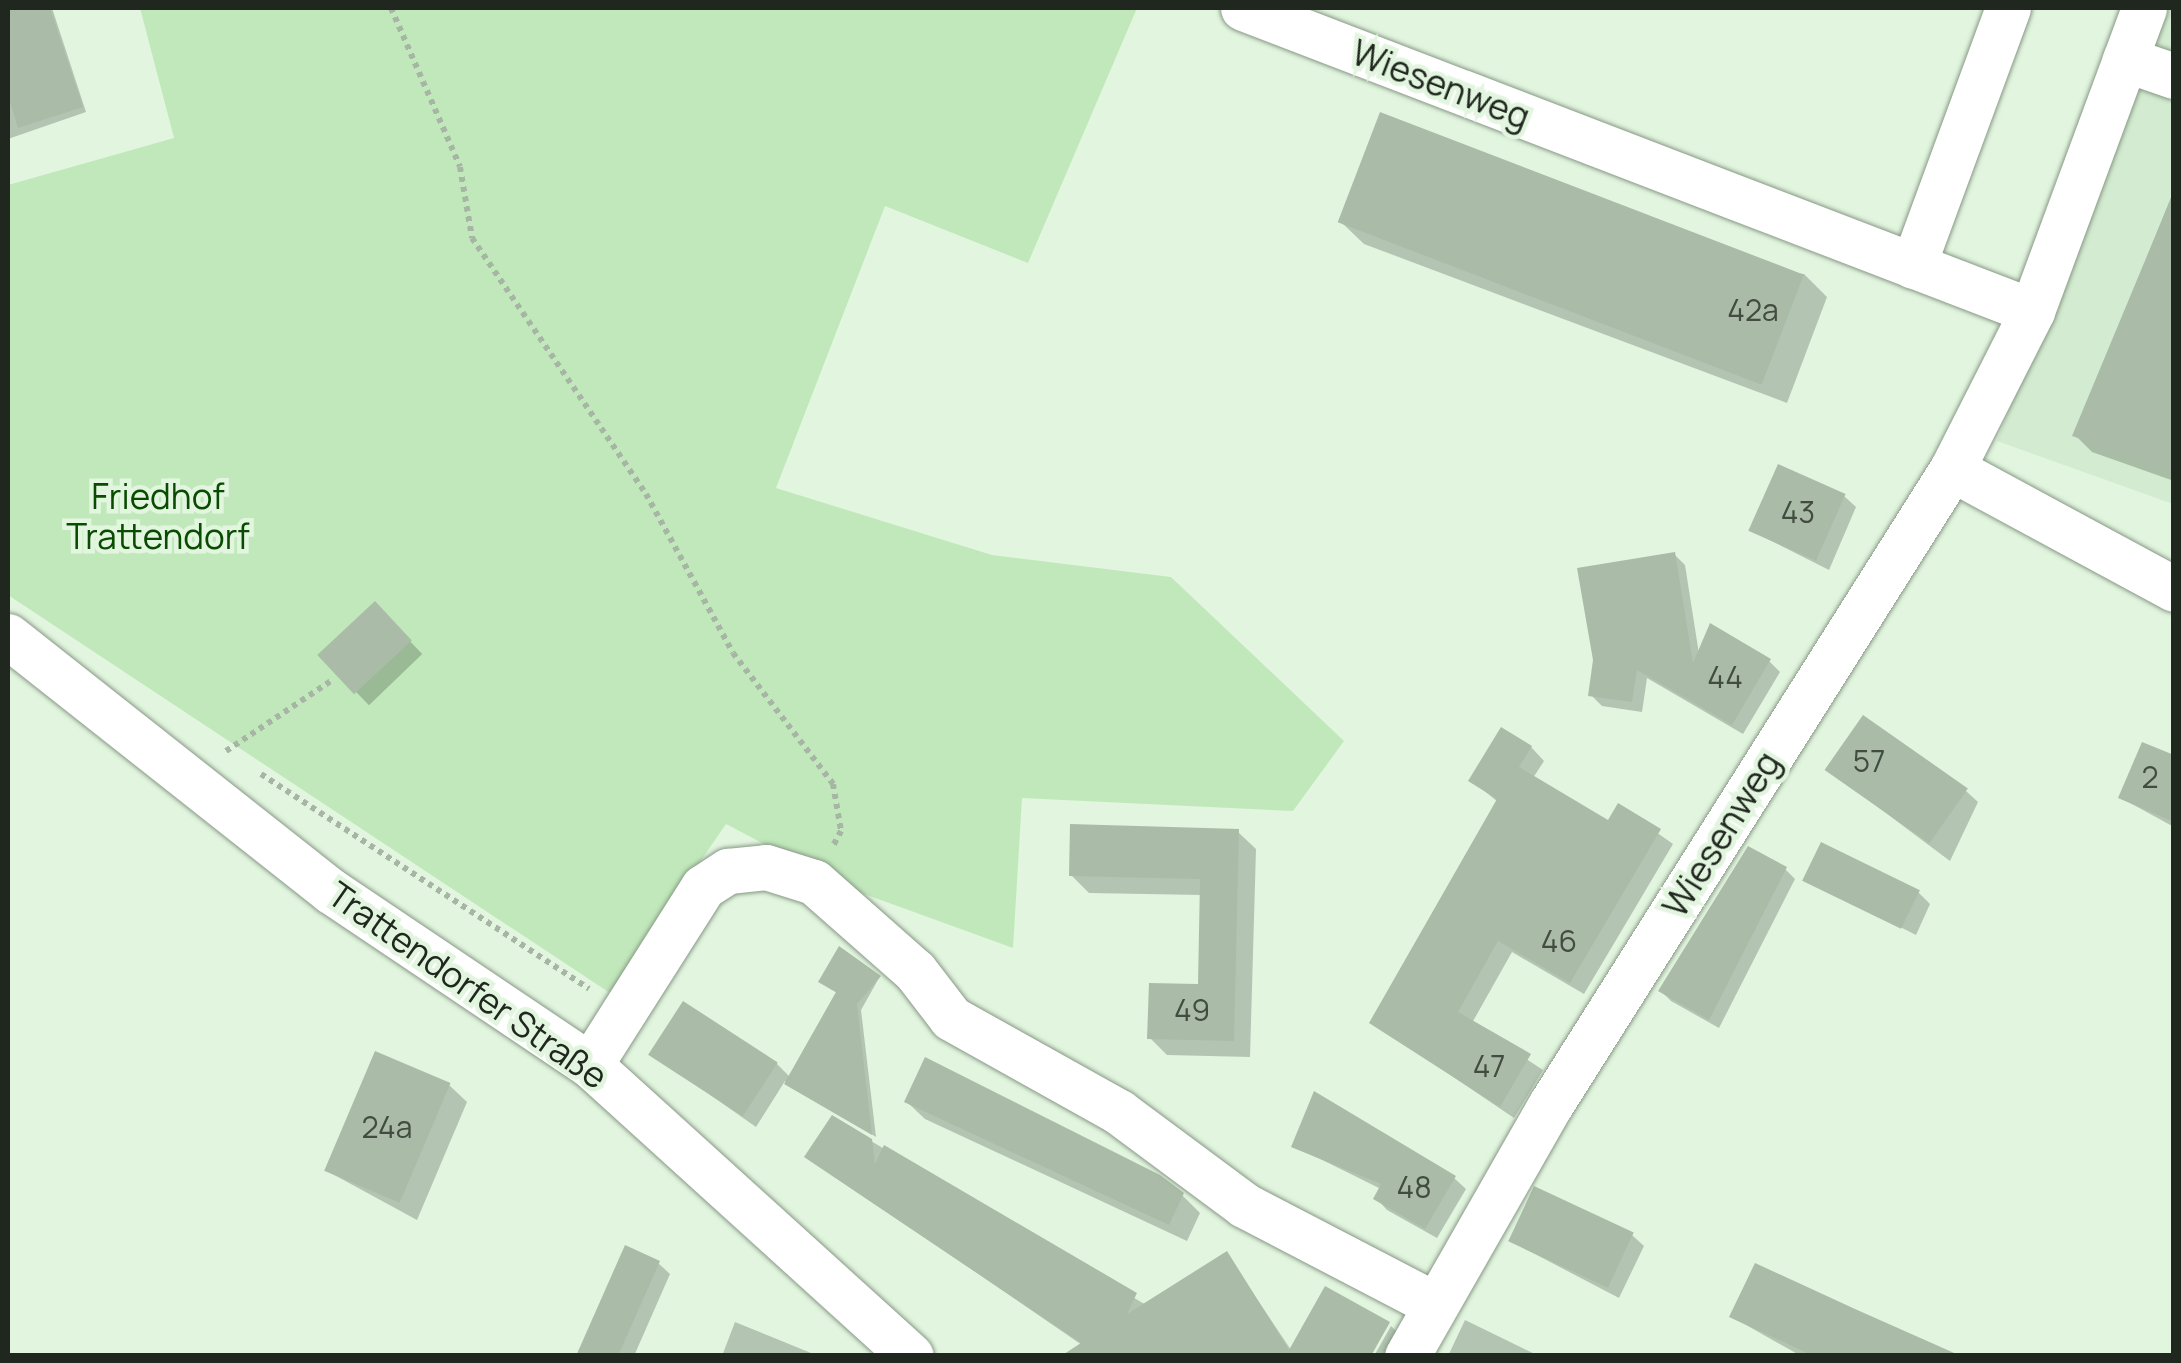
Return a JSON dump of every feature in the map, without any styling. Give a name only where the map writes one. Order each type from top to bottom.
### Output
[{"type":"street","name":"Wiesenweg","points":[[1243,8],[2032,311]]},
{"type":"street","points":[[1913,266],[2008,8]]},
{"type":"street","name":"Wiesenweg","points":[[1407,1356],[1434,1304],[1952,469],[2032,311],[2144,8]]},
{"type":"street","points":[[2125,58],[2174,76]]},
{"type":"street","points":[[1952,469],[2174,589]]},
{"type":"street","name":"Trattendorfer Straße","points":[[8,636],[331,890],[590,1065],[911,1356]]},
{"type":"street","points":[[590,1065],[702,886],[728,871],[766,866],[814,882],[915,971],[951,1018],[1119,1112],[1244,1205],[1434,1304]]},
{"type":"path","points":[[391,8],[460,167],[472,238],[646,494],[733,653],[833,784],[842,831],[814,882]]},
{"type":"path","points":[[187,777],[332,680]]},
{"type":"path","points":[[226,751],[622,1011]]},
{"type":"shaded area","points":[[2164,8],[2173,8],[2173,504],[1997,441]]},
{"type":"green space","name":"Friedhof Trattendorf","points":[[140,8],[1137,8],[1028,263],[885,206],[776,488],[992,555],[1171,577],[1344,741],[1293,811],[1022,798],[1013,948],[845,887],[726,824],[610,993],[8,595],[8,185],[174,138]]},
{"type":"building","points":[[8,8],[50,8],[83,107],[18,128],[8,95]]},
{"type":"building","points":[[1380,112],[1804,275],[1762,385],[1338,222]]},
{"type":"building","points":[[2174,191],[2174,471],[2072,436]]},
{"type":"building","points":[[1778,464],[1846,494],[1816,561],[1748,531]]},
{"type":"building","points":[[1675,552],[1693,663],[1710,623],[1771,659],[1732,725],[1637,670],[1632,702],[1588,696],[1593,660],[1577,568]]},
{"type":"building","points":[[375,601],[412,640],[354,694],[317,655]]},
{"type":"building","points":[[1863,715],[1968,788],[1929,843],[1825,770]]},
{"type":"building","points":[[1501,727],[1532,746],[1519,767],[1608,820],[1618,803],[1661,829],[1570,983],[1498,941],[1458,1012],[1531,1054],[1500,1107],[1369,1023],[1497,799],[1468,781]]},
{"type":"building","points":[[2142,742],[2174,755],[2174,822],[2118,798]]},
{"type":"building","points":[[1070,824],[1239,829],[1234,1041],[1147,1039],[1149,983],[1198,984],[1200,879],[1069,876]]},
{"type":"building","points":[[1821,842],[1920,890],[1901,929],[1802,881]]},
{"type":"building","points":[[1748,846],[1787,867],[1709,1020],[1658,991]]},
{"type":"building","points":[[839,946],[881,976],[857,1004],[872,1135],[784,1084],[836,992],[818,982]]},
{"type":"building","points":[[683,1001],[778,1063],[743,1116],[648,1055]]},
{"type":"building","points":[[375,1051],[450,1083],[400,1203],[324,1171]]},
{"type":"building","points":[[925,1057],[1160,1175],[1184,1193],[1169,1225],[904,1102]]},
{"type":"building","points":[[1314,1091],[1456,1176],[1425,1229],[1373,1199],[1381,1184],[1291,1147]]},
{"type":"building","points":[[832,1115],[872,1139],[875,1164],[884,1145],[1137,1293],[1127,1314],[1227,1251],[1289,1350],[1325,1286],[1390,1322],[1371,1356],[1061,1356],[1081,1343],[804,1157]]},
{"type":"building","points":[[1534,1186],[1634,1232],[1608,1288],[1508,1241]]},
{"type":"building","points":[[625,1245],[660,1261],[618,1356],[576,1356]]},
{"type":"building","points":[[1755,1263],[1961,1356],[1814,1356],[1729,1317]]}]
